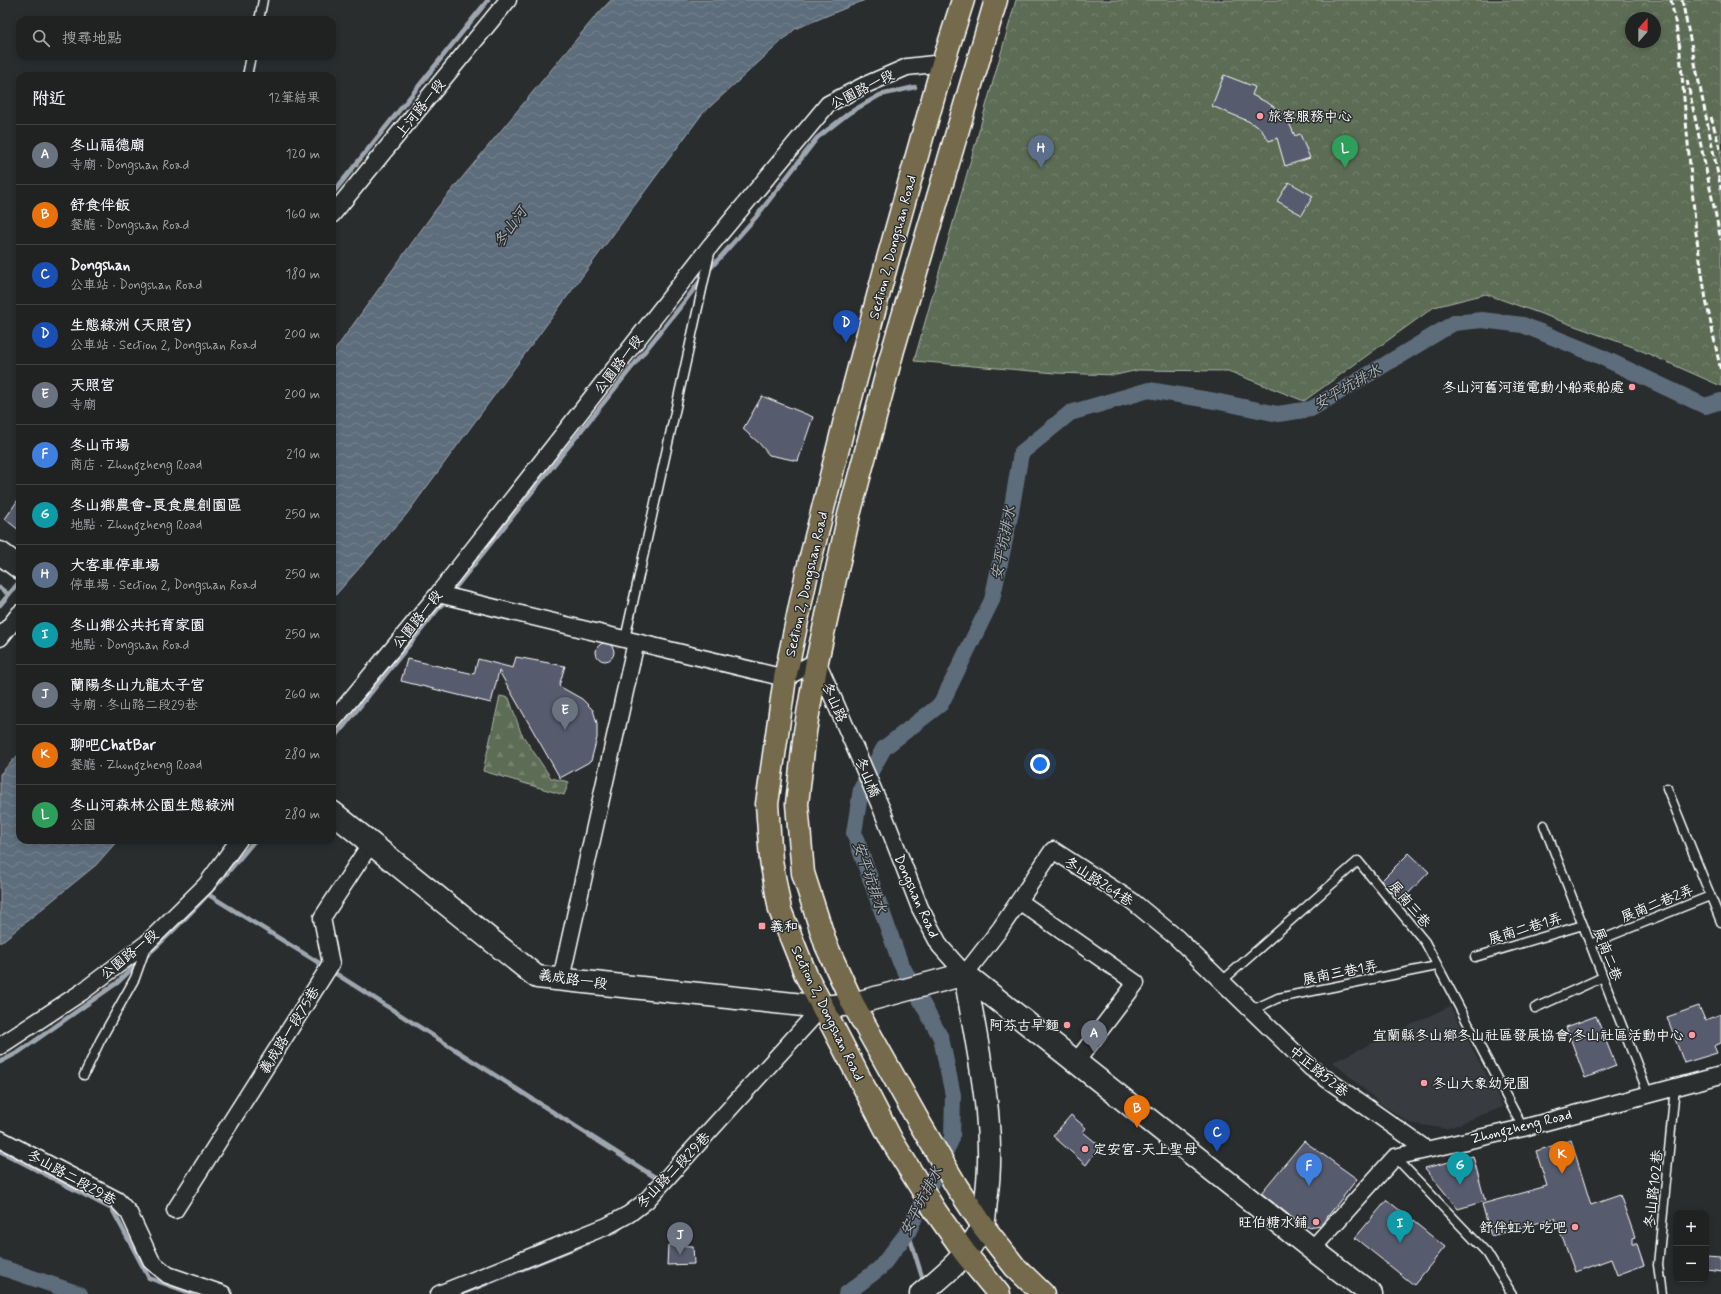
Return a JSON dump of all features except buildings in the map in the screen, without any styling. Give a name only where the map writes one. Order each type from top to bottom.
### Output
[{"type":"main road","name":"Section 2, Dongshan Road","points":[[996,0],[870,432],[849,515],[817,661],[805,732],[797,804],[803,873],[826,945],[853,1004],[918,1122],[957,1187],[983,1226],[1015,1267],[1043,1294]]},
{"type":"main road","name":"Section 2, Dongshan Road","points":[[961,9],[943,64],[844,424],[807,573],[785,678],[767,804],[771,860],[780,910],[806,975],[892,1141],[936,1212],[958,1261],[999,1294]]},
{"type":"street","name":"上河路一段","points":[[336,210],[508,0]]},
{"type":"street","name":"公園路一段","points":[[336,717],[438,594],[711,245],[828,104],[863,86],[907,67],[943,64]]},
{"type":"street","points":[[0,554],[16,565]]},
{"type":"street","points":[[438,594],[785,678],[817,661]]},
{"type":"street","points":[[0,638],[16,618]]},
{"type":"street","points":[[561,979],[630,641]]},
{"type":"street","name":"冬山路","points":[[817,661],[853,744]]},
{"type":"street","name":"冬山橋","points":[[853,744],[882,810]]},
{"type":"street","name":"Dongshan Road","points":[[882,810],[920,908],[940,946],[965,974],[1312,1250],[1371,1294]]},
{"type":"street","name":"義成路一段","points":[[336,815],[537,977],[822,1007]]},
{"type":"street","name":"義成路一段75巷","points":[[175,1210],[331,964],[322,918],[371,843]]},
{"type":"street","name":"公園路一段","points":[[0,1046],[82,992],[147,943],[206,885],[235,844]]},
{"type":"street","name":"冬山路264巷","points":[[965,974],[1000,929],[1053,850],[1132,901],[1177,938],[1221,982]]},
{"type":"street","points":[[1019,901],[1136,983],[1076,1062]]},
{"type":"street","points":[[822,1007],[853,1004],[965,974],[986,1101],[990,1140],[990,1178],[983,1226],[958,1261],[921,1294]]},
{"type":"street","name":"中正路52巷","points":[[1221,982],[1311,1068],[1426,1149]]},
{"type":"street","name":"冬山路二段29巷","points":[[439,1294],[607,1226],[630,1214],[646,1201],[822,1007]]},
{"type":"street","name":"Zhongzheng Road","points":[[1395,1157],[1523,1128],[1648,1093],[1721,1075]]},
{"type":"street","name":"冬山路二段29巷","points":[[0,1138],[117,1200],[129,1213],[152,1262],[168,1275],[223,1294]]},
{"type":"street","points":[[1312,1250],[1395,1157]]},
{"type":"lane","points":[[260,16],[263,0]]},
{"type":"lane","points":[[248,72],[251,60]]},
{"type":"lane","points":[[630,641],[711,245]]},
{"type":"lane","points":[[1667,788],[1721,922]]},
{"type":"lane","name":"展南二巷","points":[[1544,825],[1648,1093]]},
{"type":"lane","name":"展南三巷","points":[[1221,982],[1358,861],[1425,942],[1523,1128]]},
{"type":"lane","name":"展南二巷2弄","points":[[1590,944],[1710,896]]},
{"type":"lane","name":"展南二巷1弄","points":[[1475,957],[1583,925]]},
{"type":"lane","points":[[84,1075],[100,1041],[135,978],[147,943]]},
{"type":"lane","name":"展南三巷1弄","points":[[1250,1011],[1278,998],[1437,966]]},
{"type":"lane","points":[[1535,1008],[1603,976]]},
{"type":"lane","name":"冬山路102巷","points":[[1662,1294],[1658,1265],[1675,1087]]},
{"type":"lane","points":[[1395,1157],[1487,1253],[1512,1294]]},
{"type":"shaded area","name":"冬山大象幼兒園","points":[[1450,1006],[1503,1107],[1446,1129],[1410,1123],[1381,1104],[1333,1062]]},
{"type":"green space","points":[[1016,0],[1721,0],[1721,386],[1633,347],[1486,294],[1434,307],[1304,401],[1228,371],[1138,370],[1116,375],[1056,373],[914,361]]},
{"type":"green space","points":[[500,696],[509,698],[521,733],[551,778],[569,782],[564,795],[483,771]]},
{"type":"water","name":"冬山河","points":[[611,0],[865,0],[795,29],[702,114],[406,515],[336,594],[336,348],[437,208],[594,18]]},
{"type":"water","points":[[16,757],[16,844],[114,844],[96,865],[0,943],[0,774]]},
{"type":"waterway","points":[[336,189],[488,0]]},
{"type":"waterway","points":[[708,271],[756,217],[817,138],[849,113],[880,95],[915,87]]},
{"type":"waterway","points":[[451,593],[703,277]]},
{"type":"waterway","name":"安平坑排水","points":[[846,1294],[880,1268],[908,1232],[952,1138],[953,1095],[941,1038],[900,962],[854,833],[861,789],[884,748],[941,704],[992,600],[1011,512],[1021,453],[1070,413],[1149,390],[1215,401],[1278,414],[1311,409],[1454,323],[1482,320],[1523,325],[1597,355],[1705,406],[1721,401]]},
{"type":"waterway","points":[[0,605],[16,586]]},
{"type":"waterway","points":[[0,588],[8,594]]},
{"type":"waterway","points":[[336,736],[446,599]]},
{"type":"waterway","points":[[144,958],[202,901],[252,844]]},
{"type":"waterway","points":[[209,895],[316,961],[661,1181]]},
{"type":"waterway","points":[[0,1062],[19,1052],[117,983],[138,963]]},
{"type":"waterway","points":[[0,1151],[112,1209],[149,1278],[193,1294]]},
{"type":"waterway","points":[[605,1235],[616,1231],[624,1224]]},
{"type":"waterway","points":[[908,1232],[924,1283]]},
{"type":"waterway","points":[[461,1294],[587,1243]]},
{"type":"waterway","name":"安平坑排水","points":[[0,1267],[80,1294]]},
{"type":"railway","points":[[1671,0],[1680,47]]},
{"type":"railway","points":[[1682,0],[1721,189]]},
{"type":"railway","points":[[1679,42],[1696,233],[1706,300],[1721,372]]},
{"type":"railway","points":[[1687,80],[1721,240]]},
{"type":"railway","points":[[1711,117],[1721,152]]},
{"type":"place","name":"旅客服務中心","points":[[1260,116]]},
{"type":"place","name":"大客車停車場","points":[[1041,168]]},
{"type":"place","name":"冬山河森林公園生態綠洲","points":[[1345,168]]},
{"type":"place","name":"生態綠洲 (天照宮)","points":[[846,343]]},
{"type":"place","name":"冬山河舊河道電動小船乘船處","points":[[1632,387]]},
{"type":"place","name":"天照宮","points":[[565,730]]},
{"type":"place","name":"義和","points":[[762,926]]},
{"type":"place","name":"阿芬古早麵","points":[[1067,1025]]},
{"type":"place","name":"宜蘭縣冬山鄉冬山社區發展協會;冬山社區活動中心","points":[[1692,1035]]},
{"type":"place","name":"冬山福德廟","points":[[1094,1053]]},
{"type":"place","name":"冬山大象幼兒園","points":[[1424,1083]]},
{"type":"place","name":"舒食伴飯","points":[[1137,1128]]},
{"type":"place","name":"定安宮-天上聖母","points":[[1085,1149]]},
{"type":"place","name":"Dongshan","points":[[1217,1152]]},
{"type":"place","name":"聊吧ChatBar","points":[[1562,1174]]},
{"type":"place","name":"冬山鄉農會-良食農創園區","points":[[1460,1185]]},
{"type":"place","name":"冬山市場","points":[[1309,1186]]},
{"type":"place","name":"旺伯糖水鋪","points":[[1316,1222]]},
{"type":"place","name":"舒伴虹光 吃吧","points":[[1575,1227]]},
{"type":"place","name":"冬山鄉公共托育家園","points":[[1400,1243]]},
{"type":"place","name":"蘭陽冬山九龍太子宮","points":[[680,1255]]}]
